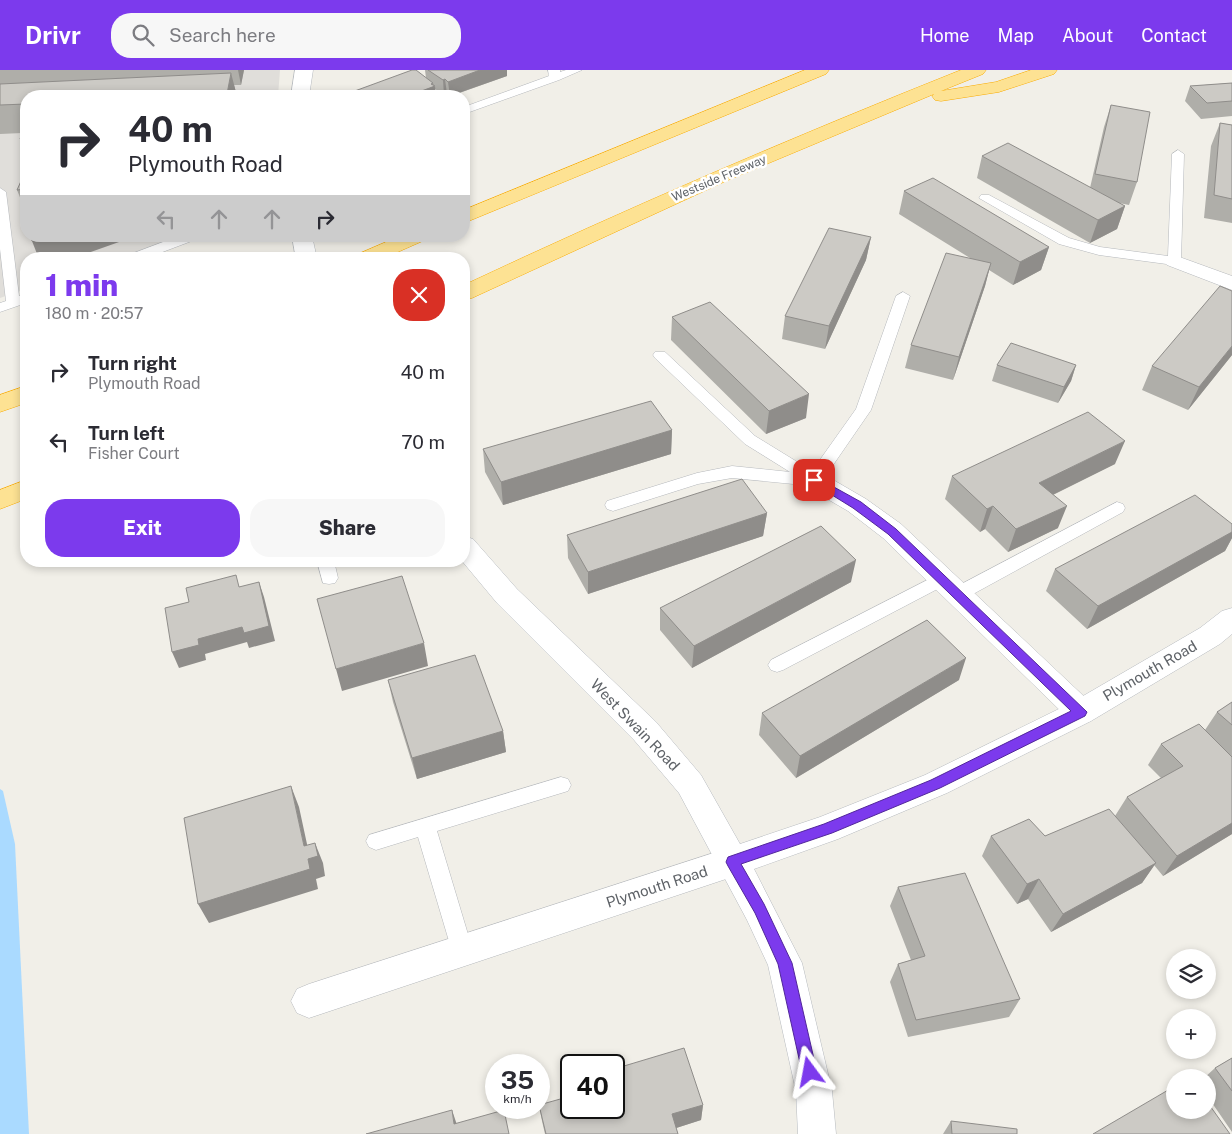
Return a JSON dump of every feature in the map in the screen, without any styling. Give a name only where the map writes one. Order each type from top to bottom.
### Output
[{"type":"highway","points":[[470,215],[820,70]]},
{"type":"highway","name":"Westside Freeway","points":[[470,291],[636,214],[895,102],[977,70]]},
{"type":"highway","points":[[895,102],[999,87],[1048,70]]},
{"type":"highway","points":[[380,252],[405,242]]},
{"type":"highway","points":[[0,404],[20,396]]},
{"type":"highway","points":[[0,500],[20,491]]},
{"type":"street","points":[[301,90],[304,70]]},
{"type":"street","points":[[1174,262],[1232,284]]},
{"type":"street","points":[[814,480],[857,505],[892,531],[1081,712]]},
{"type":"street","name":"West Swain Road","points":[[470,553],[513,602],[651,739],[690,784],[759,909],[785,963],[814,1091],[817,1134]]},
{"type":"street","name":"Plymouth Road","points":[[309,1001],[732,862],[827,829],[936,784],[1081,712],[1210,636],[1232,619]]},
{"type":"lane","points":[[470,109],[554,74],[576,70]]},
{"type":"lane","points":[[985,198],[1064,241],[1100,250],[1174,262],[1178,154]]},
{"type":"lane","points":[[0,192],[13,303]]},
{"type":"lane","points":[[150,252],[176,242]]},
{"type":"lane","points":[[814,480],[863,410],[903,296]]},
{"type":"lane","points":[[660,355],[750,440],[814,480]]},
{"type":"lane","points":[[613,505],[697,479],[732,472],[814,480]]},
{"type":"lane","points":[[777,665],[1117,508]]},
{"type":"lane","points":[[326,567],[329,578]]},
{"type":"lane","points":[[376,841],[561,785]]},
{"type":"lane","points":[[425,826],[462,951]]},
{"type":"shaded area","points":[[0,70],[280,70],[278,90],[20,90],[20,242],[164,242],[135,252],[20,252],[20,291],[0,298]]},
{"type":"water","points":[[0,789],[3,791],[15,844],[29,1134],[0,1134]]},
{"type":"building","points":[[412,70],[416,70],[435,86],[424,90],[357,90]]},
{"type":"building","points":[[428,70],[480,70],[448,82]]},
{"type":"building","points":[[231,73],[228,90],[20,90],[20,104],[0,105],[0,84]]},
{"type":"building","points":[[1232,83],[1232,101],[1207,103],[1190,86]]},
{"type":"building","points":[[1111,105],[1150,112],[1137,182],[1095,174]]},
{"type":"building","points":[[1220,123],[1232,125],[1232,199],[1214,195]]},
{"type":"building","points":[[1008,143],[1125,206],[1098,220],[982,156]]},
{"type":"building","points":[[933,178],[1049,247],[1020,262],[904,191]]},
{"type":"building","points":[[829,228],[871,237],[829,326],[785,316]]},
{"type":"building","points":[[946,253],[991,263],[959,357],[911,345]]},
{"type":"building","points":[[1220,286],[1232,291],[1232,346],[1199,387],[1152,366]]},
{"type":"building","points":[[710,302],[809,394],[769,411],[672,317]]},
{"type":"building","points":[[1011,343],[1076,365],[1064,387],[997,365]]},
{"type":"building","points":[[651,401],[672,430],[501,482],[483,449]]},
{"type":"building","points":[[1088,412],[1125,441],[1039,483],[1067,506],[1016,529],[993,506],[987,509],[952,476]]},
{"type":"building","points":[[742,479],[767,513],[588,572],[567,535]]},
{"type":"building","points":[[1195,495],[1232,524],[1232,532],[1098,606],[1055,569]]},
{"type":"building","points":[[821,526],[856,560],[694,646],[660,608]]},
{"type":"building","points":[[236,575],[239,587],[259,582],[269,626],[244,633],[242,627],[198,639],[199,645],[172,652],[165,608],[189,602],[186,588]]},
{"type":"building","points":[[402,576],[424,643],[336,669],[317,599]]},
{"type":"building","points":[[927,620],[966,658],[800,756],[762,713]]},
{"type":"building","points":[[475,655],[503,731],[412,758],[388,680]]},
{"type":"building","points":[[1232,702],[1232,725],[1217,712]]},
{"type":"building","points":[[1199,724],[1232,757],[1232,823],[1177,856],[1127,797],[1183,766],[1161,744]]},
{"type":"building","points":[[291,786],[304,846],[315,843],[318,856],[308,859],[310,869],[198,904],[184,818]]},
{"type":"building","points":[[1109,809],[1156,863],[1063,914],[1039,879],[1027,884],[991,836],[1029,819],[1045,836]]},
{"type":"building","points":[[965,873],[1020,999],[916,1020],[898,964],[925,956],[898,887]]},
{"type":"building","points":[[684,1048],[703,1105],[672,1114],[678,1134],[546,1134],[542,1119],[550,1119],[550,1102],[560,1099],[560,1119],[625,1119],[625,1066]]},
{"type":"building","points":[[1232,1058],[1232,1091],[1216,1069]]},
{"type":"building","points":[[1166,1091],[1166,1119],[1216,1119],[1216,1114],[1230,1134],[1093,1134]]},
{"type":"building","points":[[452,1110],[454,1124],[485,1115],[485,1119],[506,1119],[509,1134],[366,1134]]},
{"type":"building","points":[[951,1121],[1017,1129],[1017,1134],[952,1134]]},
{"type":"route","points":[[810,1072],[785,963],[759,909],[732,862],[827,829],[936,784],[1081,712],[892,531],[857,505],[814,480]]}]
